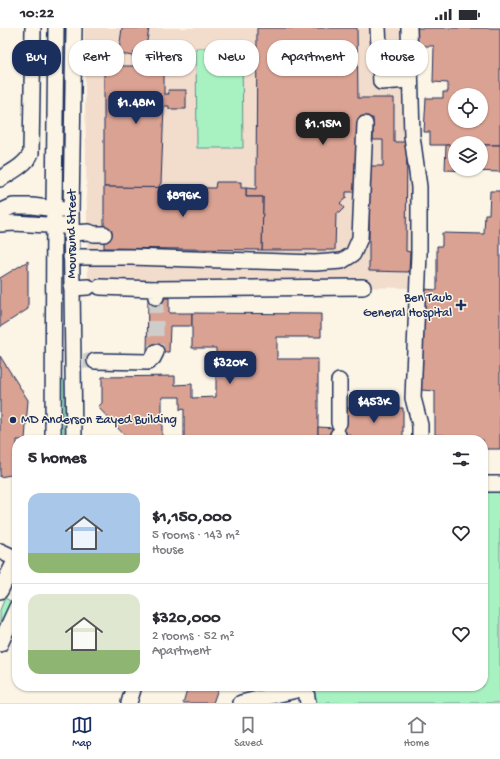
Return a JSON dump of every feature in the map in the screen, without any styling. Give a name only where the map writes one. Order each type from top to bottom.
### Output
[{"type":"street","points":[[0,179],[24,163],[29,158],[31,153],[33,28]]},
{"type":"street","name":"Moursund Street","points":[[53,435],[56,28]]},
{"type":"street","name":"Moursund Street","points":[[74,28],[71,258],[72,288],[84,361],[75,435]]},
{"type":"street","points":[[378,28],[381,82],[410,80]]},
{"type":"street","points":[[409,28],[412,136],[419,187],[419,238],[413,398],[420,425],[420,435]]},
{"type":"street","points":[[71,258],[131,257],[316,263],[342,261],[353,254],[360,238],[365,124]]},
{"type":"street","points":[[0,212],[13,206],[32,206],[71,211]]},
{"type":"street","points":[[0,224],[14,222],[54,225],[71,230],[99,231]]},
{"type":"street","points":[[72,288],[94,287],[156,293],[363,287]]},
{"type":"street","points":[[84,361],[148,362],[153,358],[156,352]]},
{"type":"street","points":[[339,381],[339,433]]},
{"type":"street","points":[[488,484],[500,484]]},
{"type":"street","points":[[0,551],[12,556]]},
{"type":"street","points":[[0,591],[12,568]]},
{"type":"street","points":[[0,644],[12,618]]},
{"type":"street","points":[[129,703],[133,691]]},
{"type":"street","points":[[241,703],[289,691]]},
{"type":"street","points":[[306,691],[308,703]]},
{"type":"shaded area","points":[[84,28],[413,28],[413,40],[366,40],[366,76],[415,76],[423,162],[417,288],[186,285],[88,287],[85,76],[124,76],[124,40],[84,40]]},
{"type":"green space","points":[[196,48],[204,48],[204,76],[242,76],[243,148],[197,148]]},
{"type":"green space","points":[[59,380],[64,380],[64,435],[58,435]]},
{"type":"green space","points":[[488,492],[500,492],[500,703],[317,703],[314,691],[488,691]]},
{"type":"green space","points":[[5,598],[12,602],[0,628],[0,610]]},
{"type":"building","points":[[122,28],[149,28],[147,40],[132,40],[132,56],[124,55],[124,40],[120,40]]},
{"type":"building","points":[[257,28],[357,28],[357,40],[267,40],[267,76],[358,76],[358,98],[394,98],[394,142],[407,142],[406,251],[410,252],[409,272],[369,271],[369,166],[383,166],[383,140],[373,140],[373,118],[358,118],[357,192],[346,192],[346,198],[340,203],[344,208],[339,213],[336,213],[335,250],[262,250],[263,197],[246,197],[246,188],[256,189],[257,76],[259,76],[259,40],[257,40]]},
{"type":"building","points":[[415,28],[500,28],[500,145],[488,145],[488,136],[448,136],[448,145],[430,145],[430,132],[424,132],[426,98],[443,98],[443,92],[448,92],[448,128],[488,128],[488,88],[448,88],[448,83],[433,82],[434,46],[428,46],[428,40],[414,40]]},
{"type":"building","points":[[124,66],[132,66],[132,76],[164,76],[164,94],[169,94],[168,90],[186,90],[186,109],[169,109],[169,106],[164,106],[161,183],[158,188],[104,187],[104,76],[124,76]]},
{"type":"building","points":[[446,145],[448,145],[448,170],[445,170]]},
{"type":"building","points":[[488,145],[500,145],[500,172],[488,172]]},
{"type":"building","points":[[216,182],[241,182],[241,188],[246,188],[246,197],[263,197],[262,250],[104,248],[104,187],[215,188]]},
{"type":"building","name":"Ben Taub General Hospital","points":[[490,191],[500,191],[500,449],[488,449],[488,435],[435,435],[435,391],[421,390],[423,289],[437,290],[437,246],[442,246],[442,233],[484,234],[485,214],[489,214]]},
{"type":"building","points":[[28,261],[28,309],[0,327],[0,278]]},
{"type":"building","points":[[148,298],[169,298],[169,313],[192,313],[192,326],[170,326],[169,352],[147,352]]},
{"type":"building","points":[[192,313],[321,314],[321,337],[277,337],[277,359],[318,359],[318,435],[184,435],[184,409],[180,410],[180,397],[162,397],[162,435],[124,435],[98,407],[102,403],[102,377],[175,376],[175,385],[192,384],[192,398],[216,397],[216,348],[192,348]]},
{"type":"building","name":"MD Anderson Zayed Building","points":[[0,356],[28,400],[25,435],[12,435],[12,475],[0,477]]},
{"type":"building","points":[[343,408],[403,408],[403,435],[343,435]]},
{"type":"building","points":[[343,419],[343,435],[318,435],[318,427],[334,428]]},
{"type":"building","points":[[187,691],[217,691],[213,703],[183,703]]},
{"type":"tunnel","points":[[156,298],[156,352]]},
{"type":"tunnel","points":[[83,361],[95,361]]},
{"type":"place","name":"Ben Taub General Hospital","points":[[461,305]]},
{"type":"place","name":"MD Anderson Zayed Building","points":[[13,420]]}]
